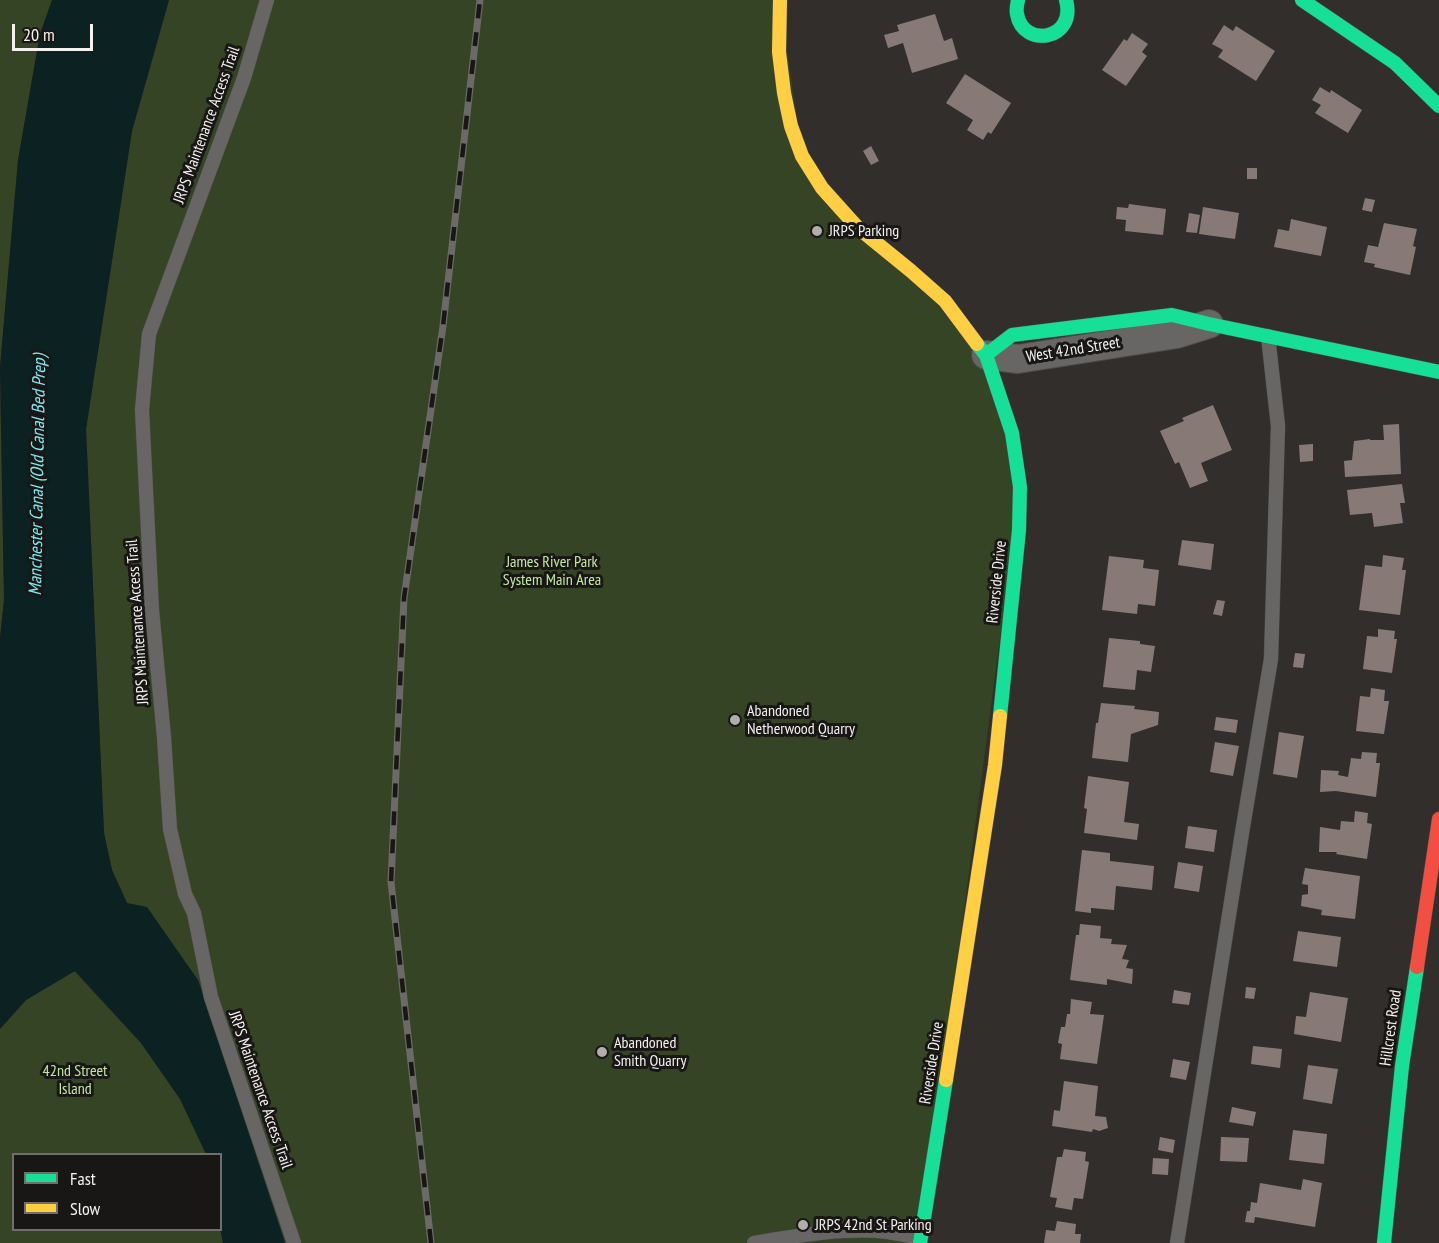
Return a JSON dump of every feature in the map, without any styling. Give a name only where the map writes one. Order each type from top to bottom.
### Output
[{"type":"street","name":"Riverside Drive","points":[[780,0],[779,52],[784,93],[791,126],[802,156],[822,188],[857,227],[945,301],[986,355],[1012,433],[1020,487],[1019,530],[995,765],[920,1240]]},
{"type":"street","points":[[1018,0],[1015,6],[1020,26],[1028,33],[1038,37],[1058,32],[1065,24],[1068,14],[1066,0]]},
{"type":"street","points":[[1302,0],[1395,63],[1439,106]]},
{"type":"street","name":"West 42nd Street","points":[[986,355],[1018,359],[1177,334],[1209,324],[1439,372]]},
{"type":"street","name":"Hillcrest Road","points":[[1384,1243],[1402,1066],[1437,849],[1439,819]]},
{"type":"lane","name":"JRPS Maintenance Access Trail","points":[[267,0],[243,78],[149,334],[142,410],[152,610],[170,829],[185,894],[194,913],[211,998],[294,1243]]},
{"type":"lane","points":[[1178,1243],[1271,659],[1278,426],[1268,336]]},
{"type":"lane","points":[[754,1243],[809,1239],[833,1232],[879,1232],[920,1240]]},
{"type":"green space","points":[[0,0],[52,0],[40,34],[18,160],[0,367]]},
{"type":"green space","name":"James River Park System Main Area","points":[[169,0],[780,0],[802,156],[986,355],[1020,487],[920,1243],[285,1243],[198,980],[127,903],[112,870],[104,833],[86,429],[132,131]]},
{"type":"green space","points":[[0,374],[4,600],[0,638]]},
{"type":"green space","name":"42nd Street Island","points":[[74,971],[141,1043],[180,1099],[206,1153],[12,1153],[12,1231],[221,1231],[223,1243],[0,1243],[0,1029],[26,1000]]},
{"type":"water","name":"Manchester Canal (Old Canal Bed Prep)","points":[[52,0],[169,0],[132,131],[86,429],[104,833],[112,870],[127,903],[147,907],[198,980],[285,1243],[223,1243],[221,1231],[222,1153],[206,1153],[180,1099],[141,1043],[75,971],[26,1000],[0,1029],[0,638],[4,600],[0,367],[18,160],[40,34]]},
{"type":"building","points":[[935,14],[944,41],[952,38],[958,59],[912,73],[903,43],[888,48],[884,35],[899,31],[897,25]]},
{"type":"building","points":[[1224,25],[1233,31],[1236,26],[1275,51],[1256,81],[1218,57],[1223,50],[1212,44]]},
{"type":"building","points":[[1132,33],[1148,44],[1142,52],[1147,56],[1126,86],[1102,70],[1124,39],[1127,41]]},
{"type":"building","points":[[965,74],[1011,103],[991,134],[988,132],[983,140],[967,130],[973,120],[946,103]]},
{"type":"building","points":[[1320,87],[1330,93],[1331,90],[1362,110],[1348,133],[1315,113],[1321,105],[1312,100]]},
{"type":"building","points":[[871,146],[879,161],[871,165],[863,151]]},
{"type":"building","points":[[1247,168],[1257,168],[1257,179],[1247,179]]},
{"type":"building","points":[[1365,198],[1375,200],[1372,212],[1362,210]]},
{"type":"building","points":[[1129,204],[1166,209],[1163,235],[1125,231],[1126,220],[1116,219],[1117,207],[1128,208]]},
{"type":"building","points":[[1203,207],[1239,213],[1235,239],[1199,234]]},
{"type":"building","points":[[1189,213],[1200,215],[1197,233],[1186,232]]},
{"type":"building","points":[[1291,219],[1327,227],[1321,256],[1274,247],[1278,229],[1289,231]]},
{"type":"building","points":[[1384,223],[1417,229],[1410,275],[1374,267],[1375,264],[1364,262],[1368,245],[1378,247]]},
{"type":"building","points":[[1213,405],[1232,450],[1201,463],[1208,481],[1190,488],[1179,462],[1175,464],[1160,431],[1184,421],[1182,418]]},
{"type":"building","points":[[1399,424],[1401,474],[1345,477],[1344,461],[1352,460],[1354,441],[1384,440],[1383,425]]},
{"type":"building","points":[[1313,444],[1313,461],[1300,462],[1299,445]]},
{"type":"building","points":[[1402,484],[1405,503],[1400,503],[1403,523],[1374,527],[1372,513],[1350,515],[1347,490]]},
{"type":"building","points":[[1182,540],[1214,544],[1211,570],[1178,565]]},
{"type":"building","points":[[1383,555],[1404,558],[1402,570],[1406,570],[1400,615],[1359,610],[1365,565],[1382,567]]},
{"type":"building","points":[[1109,556],[1144,560],[1143,568],[1159,570],[1155,606],[1138,604],[1137,614],[1102,610]]},
{"type":"building","points":[[1217,600],[1225,601],[1222,616],[1213,614]]},
{"type":"building","points":[[1378,629],[1395,631],[1394,639],[1397,639],[1392,673],[1363,669],[1367,636],[1378,637]]},
{"type":"building","points":[[1109,638],[1140,641],[1140,644],[1155,646],[1151,672],[1137,670],[1135,690],[1103,687]]},
{"type":"building","points":[[1295,653],[1305,654],[1303,668],[1293,667]]},
{"type":"building","points":[[1371,688],[1385,690],[1384,701],[1389,701],[1384,734],[1356,731],[1360,696],[1370,697]]},
{"type":"building","points":[[1101,703],[1135,706],[1134,709],[1159,712],[1158,725],[1131,734],[1128,762],[1092,758]]},
{"type":"building","points":[[1216,717],[1238,720],[1236,733],[1214,730]]},
{"type":"building","points":[[1279,732],[1304,736],[1297,778],[1273,774]]},
{"type":"building","points":[[1215,742],[1239,746],[1233,776],[1210,772]]},
{"type":"building","points":[[1362,752],[1377,753],[1376,763],[1380,763],[1376,797],[1336,791],[1320,792],[1321,770],[1339,771],[1338,775],[1348,777],[1351,758],[1361,759]]},
{"type":"building","points":[[1088,776],[1129,782],[1124,822],[1139,824],[1137,840],[1084,833]]},
{"type":"building","points":[[1355,811],[1368,813],[1367,823],[1372,824],[1367,859],[1336,854],[1337,852],[1319,852],[1320,827],[1340,830],[1341,821],[1354,822]]},
{"type":"building","points":[[1188,826],[1217,830],[1214,852],[1185,848]]},
{"type":"building","points":[[1082,850],[1110,853],[1110,861],[1154,866],[1152,890],[1116,886],[1114,910],[1091,908],[1091,913],[1075,911]]},
{"type":"building","points":[[1178,862],[1203,866],[1199,892],[1174,888]]},
{"type":"building","points":[[1305,868],[1360,876],[1355,919],[1321,915],[1322,910],[1301,906],[1302,895],[1308,894],[1308,885],[1302,884]]},
{"type":"building","points":[[1080,924],[1101,926],[1100,938],[1112,939],[1111,944],[1127,945],[1122,959],[1129,960],[1126,968],[1133,969],[1132,984],[1107,979],[1107,985],[1070,980],[1076,935],[1079,935]]},
{"type":"building","points":[[1298,931],[1341,937],[1337,967],[1293,961]]},
{"type":"building","points":[[1246,987],[1256,988],[1254,999],[1245,998]]},
{"type":"building","points":[[1174,990],[1191,993],[1189,1005],[1172,1003]]},
{"type":"building","points":[[1310,992],[1348,998],[1341,1042],[1294,1034],[1296,1016],[1306,1017]]},
{"type":"building","points":[[1071,999],[1092,1002],[1090,1014],[1104,1015],[1097,1064],[1060,1059],[1062,1044],[1058,1043],[1061,1027],[1065,1027],[1067,1014],[1070,1014]]},
{"type":"building","points":[[1253,1046],[1282,1049],[1280,1068],[1251,1064]]},
{"type":"building","points":[[1173,1059],[1190,1062],[1186,1080],[1170,1077]]},
{"type":"building","points":[[1308,1065],[1338,1069],[1332,1104],[1303,1099]]},
{"type":"building","points":[[1064,1081],[1098,1086],[1095,1116],[1106,1117],[1108,1128],[1099,1131],[1093,1129],[1092,1132],[1052,1126],[1054,1110],[1060,1111]]},
{"type":"building","points":[[1232,1107],[1256,1112],[1253,1126],[1229,1122]]},
{"type":"building","points":[[1293,1130],[1327,1134],[1324,1164],[1289,1160]]},
{"type":"building","points":[[1160,1137],[1175,1140],[1173,1153],[1158,1150]]},
{"type":"building","points":[[1221,1137],[1249,1138],[1247,1162],[1220,1161]]},
{"type":"building","points":[[1064,1149],[1086,1152],[1085,1161],[1089,1162],[1083,1199],[1074,1198],[1072,1210],[1055,1207],[1057,1198],[1050,1197],[1057,1157],[1062,1157]]},
{"type":"building","points":[[1153,1158],[1169,1159],[1168,1175],[1152,1174]]},
{"type":"building","points":[[1303,1179],[1322,1183],[1315,1227],[1255,1217],[1254,1223],[1245,1222],[1251,1202],[1257,1203],[1260,1183],[1301,1190]]},
{"type":"building","points":[[1057,1221],[1076,1224],[1075,1234],[1081,1234],[1080,1243],[1044,1243],[1046,1230],[1055,1231]]},
{"type":"railway","points":[[431,1243],[391,882],[404,598],[443,326],[480,0]]},
{"type":"traffic: fast","points":[[1018,0],[1017,12],[1021,25],[1029,32],[1038,35],[1048,35],[1057,31],[1064,24],[1067,14],[1066,0]]},
{"type":"traffic: fast","points":[[1302,0],[1395,63],[1439,106]]},
{"type":"traffic: fast","points":[[986,355],[1012,335],[1172,315],[1439,372]]},
{"type":"traffic: fast","points":[[977,344],[986,355],[1012,433],[1020,487],[1019,530],[1000,716]]},
{"type":"traffic: fast","points":[[1384,1243],[1402,1066],[1417,967]]},
{"type":"traffic: fast","points":[[920,1243],[946,1080]]},
{"type":"traffic: slow","points":[[780,0],[779,52],[784,93],[791,126],[802,156],[822,188],[857,227],[945,301],[977,344]]},
{"type":"traffic: slow","points":[[946,1080],[995,765],[1000,716]]},
{"type":"traffic: jam","points":[[1417,967],[1439,819]]},
{"type":"place","name":"JRPS Parking","points":[[817,231]]},
{"type":"place","name":"Abandoned Netherwood Quarry","points":[[735,720]]},
{"type":"place","name":"Abandoned Smith Quarry","points":[[602,1052]]},
{"type":"place","name":"JRPS 42nd St Parking","points":[[803,1225]]}]
